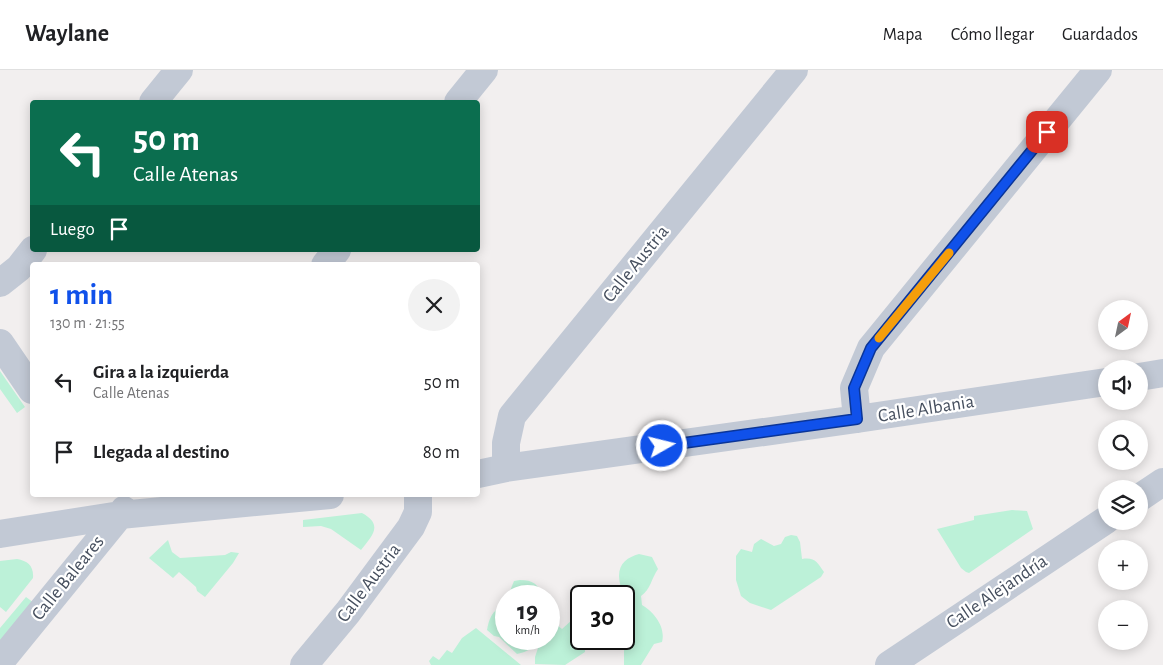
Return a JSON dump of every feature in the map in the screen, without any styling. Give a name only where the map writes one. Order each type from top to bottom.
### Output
[{"type":"street","points":[[155,100],[179,70]]},
{"type":"street","points":[[460,100],[484,70]]},
{"type":"street","name":"Calle Austria","points":[[506,468],[506,443],[512,416],[794,70]]},
{"type":"street","points":[[857,419],[854,388],[871,348],[1098,70]]},
{"type":"street","points":[[0,283],[19,268],[31,252]]},
{"type":"street","points":[[327,262],[335,252]]},
{"type":"street","points":[[0,343],[30,387]]},
{"type":"street","points":[[1148,376],[1163,373]]},
{"type":"street","name":"Calle Albania","points":[[480,474],[506,468],[1098,383]]},
{"type":"street","points":[[1148,492],[1163,482]]},
{"type":"street","points":[[0,534],[120,502],[270,497]]},
{"type":"street","name":"Calle Austria","points":[[304,665],[348,612],[411,527],[418,512],[418,497]]},
{"type":"street","name":"Calle Baleares","points":[[0,662],[120,502]]},
{"type":"street","name":"Calle Alejandría","points":[[889,665],[1098,525]]},
{"type":"green space","points":[[0,371],[25,407],[17,413],[0,389]]},
{"type":"green space","points":[[1012,510],[1027,511],[1033,529],[969,573],[961,568],[937,529],[974,520],[974,516]]},
{"type":"green space","points":[[362,513],[373,522],[374,531],[361,550],[331,529],[321,526],[303,527],[303,520]]},
{"type":"green space","points":[[797,536],[800,542],[802,559],[815,561],[824,572],[821,577],[771,610],[750,603],[741,596],[736,580],[736,556],[741,549],[752,552],[754,544],[761,539],[774,546],[781,544],[785,537]]},
{"type":"green space","points":[[168,540],[172,552],[180,558],[225,555],[231,552],[239,553],[205,597],[179,572],[173,578],[149,558]]},
{"type":"green space","points":[[639,554],[652,557],[658,569],[649,587],[641,596],[642,605],[651,612],[661,626],[662,642],[654,644],[641,665],[624,665],[624,650],[635,650],[635,585],[620,585],[619,571],[622,564]]},
{"type":"green space","points":[[17,559],[24,561],[31,567],[33,578],[6,612],[0,607],[0,561]]},
{"type":"green space","points":[[514,581],[528,581],[535,585],[512,585]]},
{"type":"green space","points":[[26,597],[34,603],[0,645],[0,628]]},
{"type":"green space","points":[[495,611],[495,636],[487,630]]},
{"type":"green space","points":[[570,622],[570,650],[585,650],[585,652],[565,665],[535,664],[537,650],[560,650],[560,627],[562,629]]},
{"type":"green space","points":[[476,628],[495,644],[495,650],[503,650],[521,665],[431,665],[429,661],[433,656],[439,660],[447,650],[452,653],[462,638]]},
{"type":"green space","points":[[513,650],[528,650],[524,652],[517,654]]},
{"type":"slow traffic","points":[[879,338],[949,253]]},
{"type":"route","points":[[662,446],[857,419],[854,388],[871,348],[1047,132]]}]
